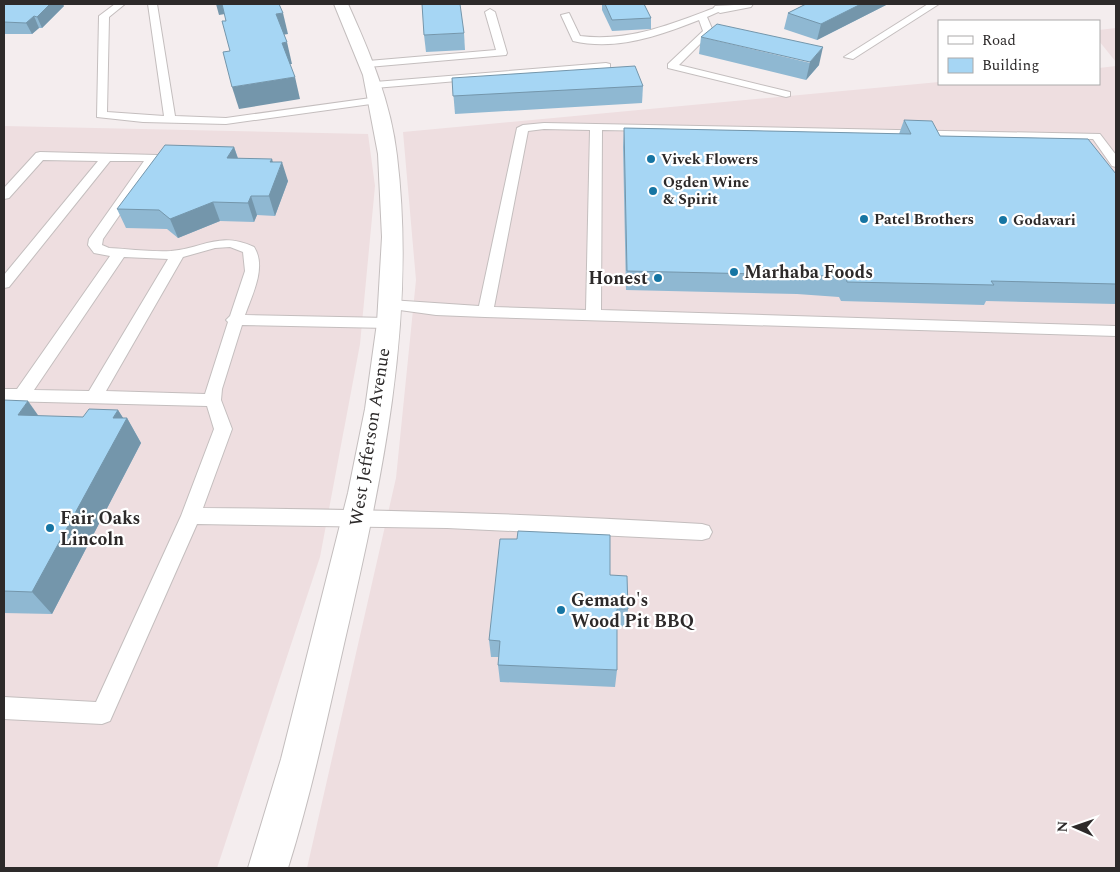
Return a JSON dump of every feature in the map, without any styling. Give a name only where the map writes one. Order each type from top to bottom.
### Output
[{"type":"street","name":"West Jefferson Avenue","points":[[268,868],[304,737],[359,517],[379,398],[389,314],[391,186],[376,93],[354,26],[341,4]]},
{"type":"street","points":[[716,6],[746,4]]},
{"type":"lane","points":[[120,4],[104,16],[101,114],[226,121],[376,93],[606,66]]},
{"type":"lane","points":[[152,4],[170,119]]},
{"type":"lane","points":[[849,57],[934,4]]},
{"type":"lane","points":[[566,16],[576,39],[613,42],[637,40],[702,16],[716,6]]},
{"type":"lane","points":[[368,64],[502,53],[490,12]]},
{"type":"lane","points":[[702,16],[708,32],[672,66],[786,94]]},
{"type":"lane","points":[[485,312],[523,128],[596,126],[1096,136],[1116,163]]},
{"type":"lane","points":[[593,315],[596,126]]},
{"type":"lane","points":[[4,195],[40,156],[153,158],[96,239],[95,246],[99,250],[178,254],[222,242],[237,243],[249,250],[252,260],[252,272],[234,320],[214,389],[213,400],[223,430],[191,516],[102,713],[4,708]]},
{"type":"lane","points":[[4,284],[107,157]]},
{"type":"lane","points":[[22,395],[120,252]]},
{"type":"lane","points":[[94,397],[178,254]]},
{"type":"lane","points":[[234,320],[389,314],[436,310],[1116,331]]},
{"type":"lane","points":[[4,395],[213,400]]},
{"type":"lane","points":[[191,516],[359,517],[585,524],[702,532]]},
{"type":"shaded area","points":[[1116,28],[1116,62],[1100,42],[1100,30]]},
{"type":"shaded area","points":[[1116,66],[1116,868],[307,868],[396,478],[416,280],[403,132],[938,82],[938,85],[1100,85],[1100,68]]},
{"type":"shaded area","points":[[4,126],[368,134],[375,186],[360,344],[320,557],[217,868],[4,868]]},
{"type":"building","points":[[4,4],[50,4],[37,17],[34,16],[26,23],[4,22]]},
{"type":"building","points":[[222,4],[279,4],[283,13],[276,14],[287,42],[282,43],[295,77],[232,87],[223,52],[230,51],[222,21],[226,21]]},
{"type":"building","points":[[422,4],[460,4],[464,33],[424,35]]},
{"type":"building","points":[[605,4],[644,4],[651,18],[612,20]]},
{"type":"building","points":[[806,4],[861,4],[821,24],[788,13]]},
{"type":"building","points":[[717,24],[823,47],[810,62],[701,37]]},
{"type":"building","points":[[635,66],[643,86],[453,96],[452,78]]},
{"type":"building","points":[[904,120],[932,121],[940,136],[1088,139],[1116,174],[1116,284],[991,281],[994,285],[847,282],[846,277],[627,271],[624,128],[911,134]]},
{"type":"building","points":[[165,145],[234,147],[227,158],[272,159],[270,162],[282,162],[269,196],[251,196],[248,203],[213,202],[170,219],[159,210],[117,209]]},
{"type":"building","name":"Fair Oaks Lincoln","points":[[4,400],[28,401],[18,415],[83,417],[89,409],[118,410],[113,418],[127,418],[32,592],[4,591]]},
{"type":"building","name":"Gemato's Wood Pit BBQ","points":[[518,531],[610,535],[610,575],[627,576],[628,609],[617,609],[617,670],[498,665],[500,641],[489,640],[500,539],[517,539]]},
{"type":"place","name":"Vivek Flowers","points":[[651,159]]},
{"type":"place","name":"Ogden Wine & Spirit","points":[[653,191]]},
{"type":"place","name":"Patel Brothers","points":[[864,219]]},
{"type":"place","name":"Godavari","points":[[1003,220]]},
{"type":"place","name":"Marhaba Foods","points":[[734,272]]},
{"type":"place","name":"Honest","points":[[658,278]]},
{"type":"place","name":"Fair Oaks Lincoln","points":[[50,528]]},
{"type":"place","name":"Gemato's Wood Pit BBQ","points":[[561,610]]}]
